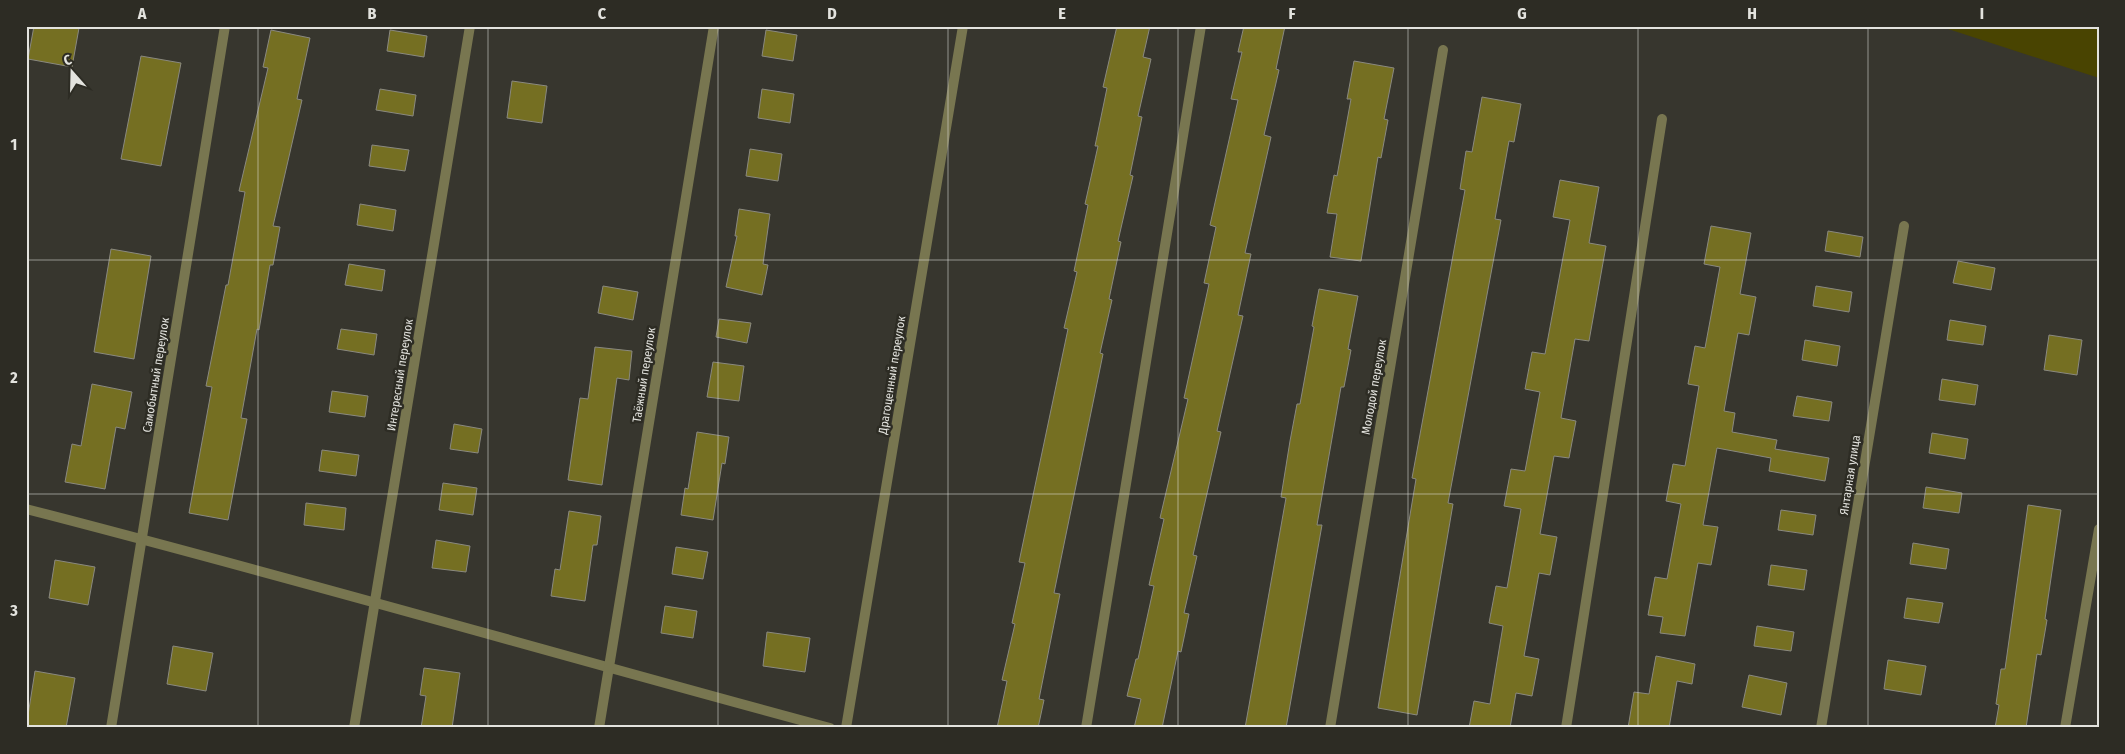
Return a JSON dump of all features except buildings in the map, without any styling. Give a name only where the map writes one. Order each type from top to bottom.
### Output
[{"type":"street","name":"Самобытный переулок","points":[[111,728],[225,26]]},
{"type":"street","name":"Интересный переулок","points":[[354,728],[470,26]]},
{"type":"street","name":"Таёжный переулок","points":[[599,728],[714,26]]},
{"type":"street","name":"Драгоценный переулок","points":[[846,728],[963,26]]},
{"type":"street","points":[[1086,728],[1201,26]]},
{"type":"street","name":"Молодой переулок","points":[[1330,728],[1444,50]]},
{"type":"street","points":[[1566,728],[1662,119]]},
{"type":"street","name":"Янтарная улица","points":[[1821,728],[1904,226]]},
{"type":"street","points":[[26,508],[375,602],[608,669],[830,728]]},
{"type":"street","points":[[2065,728],[2099,529]]},
{"type":"shaded area","points":[[1939,26],[2099,26],[2099,78]]}]
